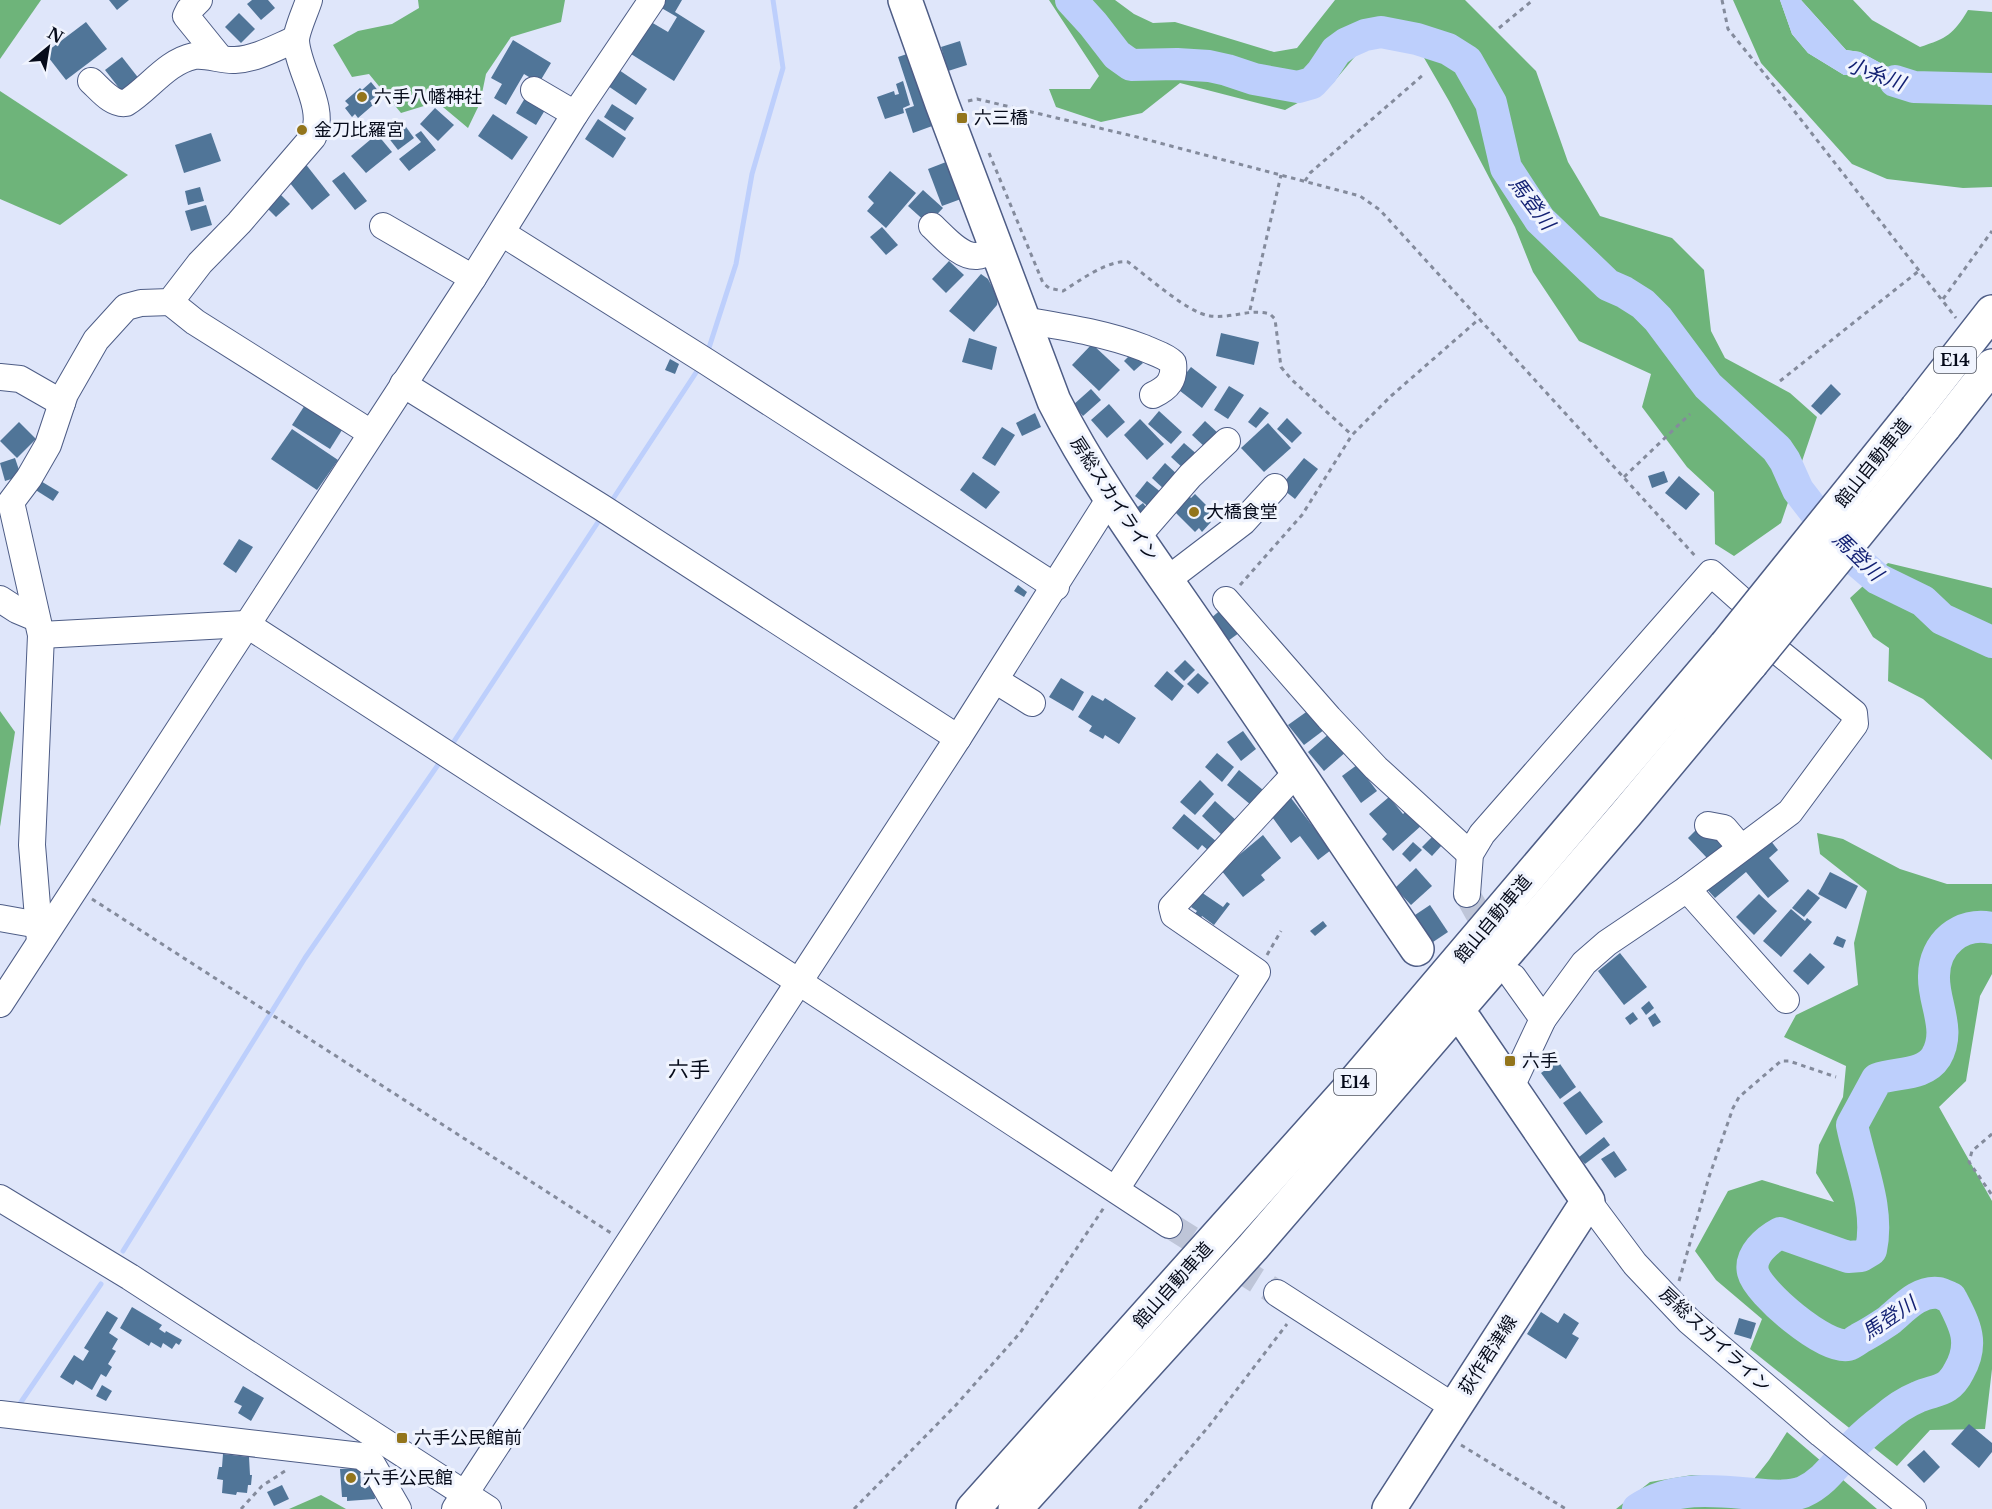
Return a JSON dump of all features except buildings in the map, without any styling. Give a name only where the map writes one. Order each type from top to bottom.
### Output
[{"type":"main road","name":"房総スカイライン","points":[[905,0],[1054,401],[1091,470],[1417,949]]},
{"type":"main road","name":"館山自動車道","points":[[973,1509],[1346,1092],[1726,645],[1992,312]]},
{"type":"main road","name":"館山自動車道","points":[[1015,1509],[1253,1247],[1626,814],[1766,659],[1992,366]]},
{"type":"main road","name":"房総スカイライン","points":[[1466,1022],[1588,1201]]},
{"type":"main road","name":"荻作君津線","points":[[1389,1509],[1588,1201]]},
{"type":"street","points":[[199,0],[186,16],[220,58]]},
{"type":"street","points":[[170,302],[194,270],[313,137],[317,128],[317,115],[296,39],[309,0]]},
{"type":"street","points":[[0,1004],[40,934],[75,889],[473,278],[575,114],[652,0]]},
{"type":"street","points":[[91,81],[111,100],[120,104],[126,103],[168,69],[184,60],[196,56],[234,60],[252,57],[296,39]]},
{"type":"street","points":[[534,90],[575,114]]},
{"type":"street","points":[[383,226],[473,278]]},
{"type":"street","points":[[932,226],[951,243],[970,255],[979,256],[997,250]]},
{"type":"street","points":[[502,233],[703,359],[1056,587]]},
{"type":"street","points":[[40,934],[32,845],[39,626],[11,502],[29,478],[48,445],[65,394],[96,340],[126,307],[141,303],[170,302],[195,322],[371,433]]},
{"type":"street","points":[[1023,320],[1124,340],[1167,358],[1173,363],[1173,377],[1164,390],[1153,395]]},
{"type":"street","points":[[0,377],[20,379],[62,403]]},
{"type":"street","points":[[403,384],[606,511],[958,738]]},
{"type":"street","points":[[1137,537],[1190,476],[1227,441]]},
{"type":"street","points":[[1167,580],[1243,522],[1275,487]]},
{"type":"street","points":[[460,1502],[1056,587],[1110,498]]},
{"type":"street","points":[[1467,894],[1470,854],[1482,834],[1711,573],[1739,598]]},
{"type":"street","points":[[0,599],[39,626]]},
{"type":"street","points":[[1226,600],[1376,768],[1470,854]]},
{"type":"street","points":[[0,620],[39,626],[246,624],[1169,1225]]},
{"type":"street","points":[[1511,1087],[1543,1019],[1584,963],[1607,943],[1687,889],[1790,812],[1855,724],[1854,713],[1766,659]]},
{"type":"street","points":[[995,680],[1032,703]]},
{"type":"street","points":[[1116,1189],[1257,972],[1174,915],[1172,908],[1297,772]]},
{"type":"street","points":[[1708,825],[1724,828],[1741,849]]},
{"type":"street","points":[[1687,889],[1786,1000]]},
{"type":"street","points":[[0,918],[40,934]]},
{"type":"street","points":[[1513,976],[1543,1019]]},
{"type":"street","points":[[0,1198],[130,1277],[460,1502],[488,1509]]},
{"type":"street","name":"房総スカイライン","points":[[1588,1201],[1635,1264],[1675,1306],[1712,1341],[1909,1506]]},
{"type":"street","points":[[1277,1293],[1446,1419]]},
{"type":"street","points":[[0,1414],[361,1456],[372,1464],[398,1509]]},
{"type":"path","points":[[1499,28],[1533,0]]},
{"type":"path","points":[[1722,0],[1728,29],[1943,299],[1961,325]]},
{"type":"path","points":[[1305,181],[1310,172],[1423,75]]},
{"type":"path","points":[[942,104],[977,99],[1137,137],[1360,196],[1380,210],[1711,573]]},
{"type":"path","points":[[985,144],[1043,283],[1049,288],[1063,291],[1112,263],[1122,261],[1128,262],[1165,291],[1208,316],[1232,316],[1249,311],[1270,314],[1275,319],[1281,367],[1352,435]]},
{"type":"path","points":[[1249,311],[1281,175]]},
{"type":"path","points":[[1943,299],[1992,231]]},
{"type":"path","points":[[1780,381],[1920,270]]},
{"type":"path","points":[[1226,600],[1302,515],[1352,435],[1391,396],[1478,320]]},
{"type":"path","points":[[1624,477],[1690,414]]},
{"type":"path","points":[[75,889],[628,1244]]},
{"type":"path","points":[[1257,972],[1281,932]]},
{"type":"path","points":[[1675,1306],[1683,1265],[1708,1177],[1739,1097],[1781,1061],[1789,1061],[1836,1077]]},
{"type":"path","points":[[1992,1134],[1972,1150],[1969,1162],[1992,1195]]},
{"type":"path","points":[[854,1509],[956,1405],[1020,1334],[1116,1189]]},
{"type":"path","points":[[1139,1509],[1209,1426],[1299,1308]]},
{"type":"path","points":[[1446,1419],[1566,1509]]},
{"type":"path","points":[[241,1509],[262,1486],[293,1466],[310,1451]]},
{"type":"green space","points":[[0,0],[41,0],[0,59]]},
{"type":"green space","points":[[418,0],[565,0],[561,22],[511,37],[486,74],[480,103],[468,128],[437,102],[401,113],[369,74],[352,77],[333,45],[358,31],[392,24],[419,8]]},
{"type":"green space","points":[[1049,0],[1115,0],[1134,14],[1153,23],[1175,22],[1274,52],[1297,48],[1335,0],[1465,0],[1536,71],[1568,162],[1600,216],[1672,238],[1704,270],[1711,331],[1725,358],[1790,393],[1817,417],[1781,523],[1734,556],[1715,544],[1714,492],[1687,467],[1642,407],[1651,374],[1579,341],[1533,272],[1515,227],[1449,101],[1412,37],[1368,41],[1332,84],[1285,110],[1180,83],[1142,113],[1101,122],[1056,107],[1049,89],[1090,89],[1099,76]]},
{"type":"green space","points":[[1733,0],[1780,0],[1792,34],[1808,53],[1844,75],[1864,75],[1888,82],[1911,72],[1897,72],[1860,52],[1846,50],[1801,0],[1853,0],[1872,20],[1920,47],[1948,34],[1958,25],[1968,10],[1992,12],[1992,187],[1963,188],[1887,179],[1852,164],[1761,63]]},
{"type":"green space","points":[[0,91],[128,175],[60,225],[0,199]]},
{"type":"green space","points":[[1888,563],[1992,588],[1992,760],[1923,699],[1888,681],[1889,648],[1873,637],[1850,598]]},
{"type":"green space","points":[[0,711],[15,732],[0,827]]},
{"type":"green space","points":[[1817,833],[1843,839],[1900,869],[1947,884],[1992,884],[1992,974],[1980,996],[1966,1081],[1939,1107],[1992,1201],[1992,1369],[1985,1429],[1930,1430],[1897,1466],[1750,1349],[1762,1319],[1716,1280],[1695,1251],[1728,1191],[1762,1180],[1834,1202],[1816,1173],[1819,1145],[1843,1097],[1846,1066],[1784,1037],[1796,1015],[1858,985],[1854,943],[1867,891],[1820,854]]},
{"type":"green space","points":[[1787,1432],[1877,1509],[1616,1509],[1650,1482],[1692,1475],[1754,1479]]},
{"type":"green space","points":[[321,1495],[346,1509],[289,1509]]},
{"type":"water","points":[[1780,0],[1801,0],[1846,50],[1860,52],[1897,72],[1911,72],[1935,81],[1938,88],[1929,92],[1918,92],[1864,75],[1844,75],[1808,53],[1792,34]]},
{"type":"waterway","points":[[707,354],[736,264],[752,174],[783,68],[773,0]]},
{"type":"waterway","name":"馬登川","points":[[1071,0],[1117,55],[1131,65],[1209,66],[1254,79],[1298,87],[1312,83],[1336,51],[1347,43],[1365,35],[1381,32],[1417,39],[1448,49],[1467,61],[1491,103],[1506,168],[1540,220],[1608,285],[1643,304],[1658,319],[1708,386],[1777,449],[1798,490],[1839,543],[1857,561],[1878,579],[1923,601],[1942,619],[1992,642]]},
{"type":"waterway","name":"小糸川","points":[[1895,81],[1914,87],[1992,89]]},
{"type":"waterway","points":[[609,505],[701,365]]},
{"type":"waterway","points":[[449,749],[602,516]]},
{"type":"waterway","points":[[123,1251],[305,958],[442,759]]},
{"type":"waterway","name":"馬登川","points":[[1638,1509],[1665,1496],[1693,1491],[1778,1496],[1803,1492],[1824,1478],[1856,1443],[1892,1412],[1924,1394],[1946,1387],[1955,1378],[1964,1361],[1967,1343],[1964,1326],[1951,1298],[1939,1293],[1924,1295],[1853,1343],[1838,1344],[1810,1330],[1779,1306],[1758,1281],[1752,1266],[1760,1249],[1780,1233],[1848,1257],[1861,1256],[1871,1250],[1873,1234],[1871,1203],[1852,1125],[1877,1079],[1909,1073],[1925,1067],[1936,1057],[1940,1047],[1942,1027],[1934,976],[1935,964],[1944,945],[1951,937],[1970,928],[1992,928]]},
{"type":"waterway","points":[[19,1405],[101,1284]]},
{"type":"tunnel","points":[[1467,894],[1494,942]]},
{"type":"tunnel","points":[[1169,1225],[1277,1293]]},
{"type":"place","name":"六手八幡神社","points":[[362,97]]},
{"type":"place","name":"六三橋","points":[[962,118]]},
{"type":"place","name":"金刀比羅宮","points":[[302,130]]},
{"type":"place","name":"大橋食堂","points":[[1194,512]]},
{"type":"place","name":"六手","points":[[1510,1061]]},
{"type":"place","name":"六手公民館前","points":[[402,1438]]},
{"type":"place","name":"六手公民館","points":[[351,1478]]},
{"type":"district","name":"六手","points":[[689,1070]]}]
